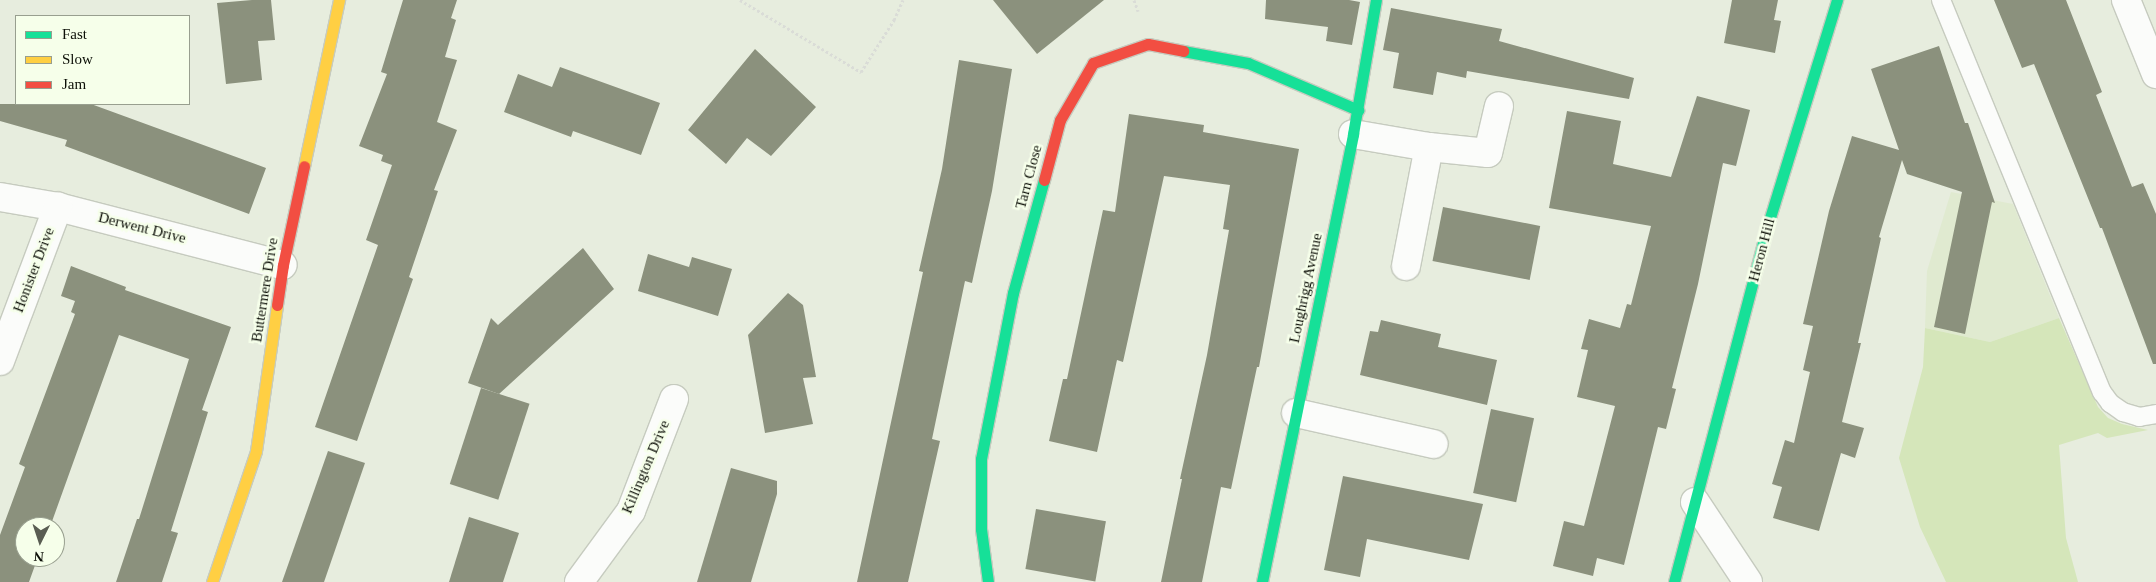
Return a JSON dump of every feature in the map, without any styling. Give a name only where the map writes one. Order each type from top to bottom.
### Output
[{"type":"street","name":"Buttermere Drive","points":[[212,582],[256,451],[283,265],[339,0]]},
{"type":"street","name":"Loughrigg Avenue","points":[[1262,582],[1356,122],[1376,0]]},
{"type":"street","name":"Heron Hill","points":[[1674,582],[1766,234],[1837,0]]},
{"type":"street","points":[[2126,0],[2156,74]]},
{"type":"street","name":"Tarn Close","points":[[988,582],[981,529],[981,458],[1013,293],[1060,120],[1093,63],[1148,44],[1248,63],[1356,122]]},
{"type":"street","points":[[1356,122],[1429,147],[1488,154],[1499,106]]},
{"type":"street","points":[[1406,266],[1429,147]]},
{"type":"street","name":"Derwent Drive","points":[[0,197],[58,207],[283,265]]},
{"type":"street","name":"Honister Drive","points":[[0,361],[58,207]]},
{"type":"street","name":"Killington Drive","points":[[579,582],[631,511],[674,399]]},
{"type":"street","points":[[1296,413],[1434,444]]},
{"type":"street","points":[[1695,502],[1748,582]]},
{"type":"lane","points":[[1942,0],[2102,392],[2110,403],[2123,412],[2140,417],[2156,414]]},
{"type":"path","points":[[740,0],[861,72],[894,20],[903,0]]},
{"type":"shaded area","points":[[1951,192],[2013,204],[2059,318],[1990,342],[1925,328],[1927,271]]},
{"type":"green space","points":[[2059,318],[2098,407],[2108,418],[2122,424],[2148,430],[2107,438],[2098,433],[2059,445],[2066,538],[2078,582],[1946,582],[1920,527],[1899,458],[1923,367],[1925,328],[1990,342]]},
{"type":"building","points":[[271,0],[275,40],[258,41],[262,80],[226,84],[217,3]]},
{"type":"building","points":[[403,0],[457,0],[451,18],[456,20],[445,57],[457,60],[437,122],[457,130],[434,190],[438,191],[409,277],[413,279],[357,441],[315,427],[378,245],[366,240],[392,165],[381,161],[383,155],[359,146],[387,74],[381,72]]},
{"type":"building","points":[[993,0],[1104,0],[1037,54]]},
{"type":"building","points":[[1266,0],[1349,0],[1360,2],[1352,45],[1326,41],[1328,27],[1265,19]]},
{"type":"building","points":[[1732,0],[1778,0],[1774,20],[1781,21],[1775,53],[1724,43]]},
{"type":"building","points":[[1994,0],[2066,0],[2102,92],[2096,95],[2132,187],[2143,183],[2156,214],[2156,364],[2153,364],[2102,228],[2100,228],[2034,64],[2022,68]]},
{"type":"building","points":[[1391,8],[1502,29],[1499,41],[1634,78],[1629,99],[1467,71],[1466,78],[1437,72],[1433,95],[1393,88],[1399,53],[1383,50]]},
{"type":"building","points":[[1939,46],[1995,203],[1992,202],[1965,334],[1934,327],[1962,192],[1907,174],[1902,160],[1879,237],[1881,238],[1858,343],[1861,343],[1842,422],[1864,428],[1855,458],[1841,453],[1819,531],[1773,518],[1782,487],[1772,484],[1785,440],[1794,443],[1810,372],[1803,370],[1813,326],[1803,324],[1829,211],[1852,136],[1899,150],[1871,69]]},
{"type":"building","points":[[755,49],[816,107],[771,156],[747,138],[726,164],[688,130]]},
{"type":"building","points":[[959,60],[1012,69],[992,191],[972,283],[965,281],[932,439],[940,441],[908,582],[857,582],[923,272],[919,271],[942,169]]},
{"type":"building","points":[[560,67],[660,103],[641,155],[573,131],[571,137],[504,112],[518,74],[552,87]]},
{"type":"building","points":[[1697,96],[1750,110],[1736,166],[1723,163],[1698,284],[1672,388],[1676,389],[1666,429],[1658,427],[1624,565],[1597,558],[1593,576],[1553,566],[1564,521],[1584,526],[1615,406],[1577,397],[1588,350],[1581,349],[1589,319],[1620,328],[1627,304],[1631,305],[1651,226],[1549,208],[1567,111],[1621,121],[1613,164],[1671,177]]},
{"type":"building","points":[[0,104],[94,105],[266,168],[249,214],[65,146],[67,140],[0,121]]},
{"type":"building","points":[[1129,114],[1204,125],[1203,132],[1299,149],[1259,367],[1257,367],[1231,489],[1221,487],[1202,582],[1161,582],[1182,479],[1180,479],[1207,355],[1229,230],[1223,229],[1230,185],[1164,176],[1123,362],[1117,360],[1097,452],[1049,441],[1063,379],[1067,379],[1103,210],[1115,212]]},
{"type":"building","points":[[1443,207],[1540,226],[1530,280],[1433,261]]},
{"type":"building","points":[[583,248],[614,289],[499,394],[468,383],[491,318],[498,325]]},
{"type":"building","points":[[648,254],[689,267],[692,257],[732,269],[718,316],[638,291]]},
{"type":"building","points":[[71,266],[126,287],[125,290],[231,327],[202,410],[208,412],[171,531],[178,533],[162,582],[116,582],[137,519],[139,519],[189,359],[119,335],[54,517],[15,517],[15,567],[34,567],[29,582],[0,582],[0,535],[25,467],[19,464],[75,314],[71,312],[75,301],[61,296]]},
{"type":"building","points":[[788,293],[803,305],[816,377],[803,378],[813,424],[765,433],[748,335]]},
{"type":"building","points":[[1381,320],[1441,334],[1438,347],[1497,360],[1487,405],[1360,375],[1370,331],[1378,332]]},
{"type":"building","points":[[481,388],[530,404],[498,500],[450,484]]},
{"type":"building","points":[[1491,409],[1534,418],[1516,502],[1473,493]]},
{"type":"building","points":[[328,451],[365,463],[324,582],[282,582]]},
{"type":"building","points":[[731,468],[777,481],[777,494],[751,582],[697,582]]},
{"type":"building","points":[[1343,476],[1483,504],[1469,560],[1367,539],[1360,577],[1324,570]]},
{"type":"building","points":[[1036,509],[1106,521],[1095,581],[1025,569]]},
{"type":"building","points":[[469,517],[519,533],[503,582],[449,582]]},
{"type":"traffic: fast","points":[[1262,582],[1353,134],[1376,0]]},
{"type":"traffic: fast","points":[[1674,582],[1765,234],[1837,0]]},
{"type":"traffic: fast","points":[[1183,51],[1248,63],[1358,110]]},
{"type":"traffic: fast","points":[[988,582],[981,529],[981,459],[1013,293],[1044,180]]},
{"type":"traffic: slow","points":[[304,166],[339,0]]},
{"type":"traffic: slow","points":[[212,582],[256,451],[277,305]]},
{"type":"traffic: jam","points":[[1044,180],[1060,120],[1093,63],[1148,44],[1183,51]]},
{"type":"traffic: jam","points":[[277,305],[283,265],[304,166]]}]
